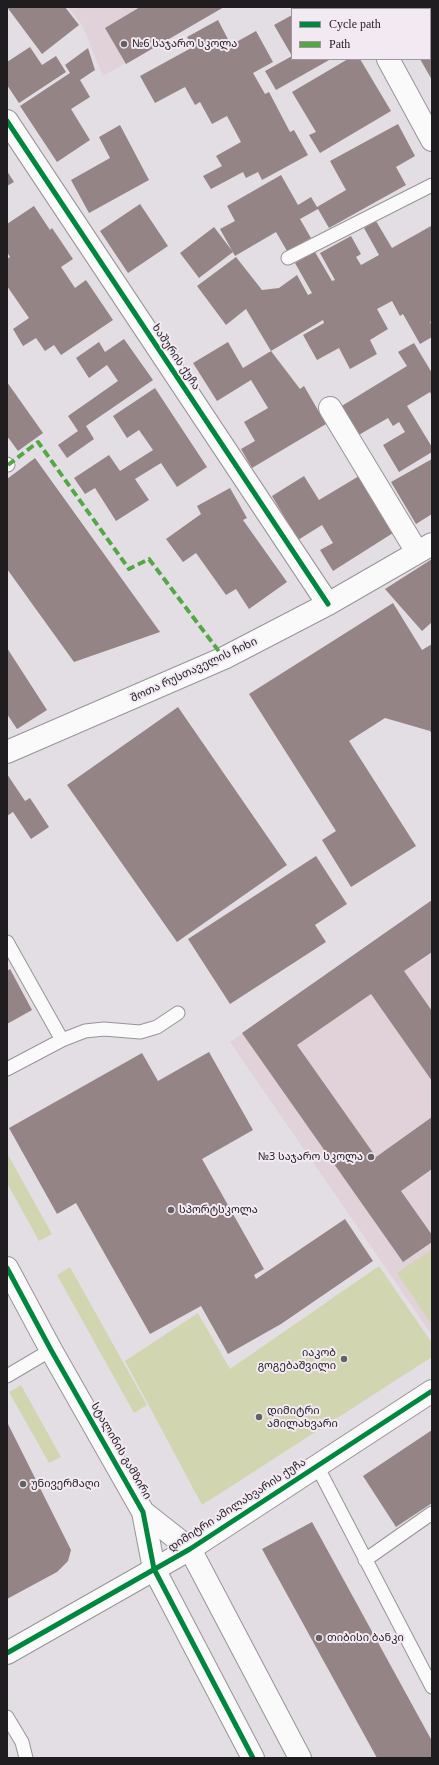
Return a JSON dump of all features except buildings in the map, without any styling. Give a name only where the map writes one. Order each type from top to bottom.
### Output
[{"type":"street","points":[[389,60],[432,140]]},
{"type":"street","name":"ხაშურის ქუჩა","points":[[7,121],[328,604]]},
{"type":"street","name":"შოთა რუსთაველის ჩიხი","points":[[7,752],[224,658],[328,604],[425,548],[330,408]]},
{"type":"street","name":"სტალინის გამზირი","points":[[7,1268],[51,1350],[143,1512],[154,1569],[253,1758]]},
{"type":"street","name":"დიმიტრი ამილახვარის ქუჩა","points":[[7,1653],[190,1549],[432,1391]]},
{"type":"street","name":"სტალინის გამზირი","points":[[143,1512],[190,1549],[300,1758]]},
{"type":"lane","points":[[288,258],[432,185]]},
{"type":"lane","points":[[7,942],[62,1040]]},
{"type":"lane","points":[[7,1069],[62,1040],[85,1031],[104,1029],[140,1032],[157,1027],[178,1013]]},
{"type":"lane","points":[[7,1376],[51,1350]]},
{"type":"lane","points":[[317,1466],[432,1687]]},
{"type":"lane","points":[[365,1560],[432,1513]]},
{"type":"lane","points":[[7,1717],[22,1742],[26,1758]]},
{"type":"shaded area","name":"№6 საჯარო სკოლა","points":[[68,7],[224,7],[103,76],[82,25]]},
{"type":"shaded area","name":"№3 საჯარო სკოლა","points":[[432,900],[432,1335],[230,1042]]},
{"type":"green space","points":[[7,1153],[52,1234],[39,1241],[7,1183]]},
{"type":"green space","points":[[432,1249],[432,1325],[397,1273]]},
{"type":"green space","points":[[379,1266],[432,1343],[432,1357],[202,1505],[125,1361],[198,1313],[230,1369]]},
{"type":"green space","points":[[70,1267],[147,1405],[134,1413],[57,1275]]},
{"type":"green space","points":[[21,1385],[61,1457],[49,1463],[9,1392]]},
{"type":"marked path","points":[[8,465],[38,442],[129,569],[149,559],[224,658]]},
{"type":"cycle path","points":[[7,121],[328,604]]},
{"type":"cycle path","points":[[7,1268],[51,1350],[143,1512],[154,1569],[253,1758]]},
{"type":"cycle path","points":[[7,1653],[190,1549],[432,1391]]},
{"type":"place","name":"№6 საჯარო სკოლა","points":[[124,44]]},
{"type":"place","name":"№3 საჯარო სკოლა","points":[[371,1157]]},
{"type":"place","name":"სპორტსკოლა","points":[[171,1210]]},
{"type":"place","name":"იაკობ გოგებაშვილი","points":[[344,1359]]},
{"type":"place","name":"დიმიტრი ამილახვარი","points":[[259,1417]]},
{"type":"place","name":"უნივერმაღი","points":[[23,1484]]},
{"type":"place","name":"თიბისი ბანკი","points":[[319,1638]]}]
